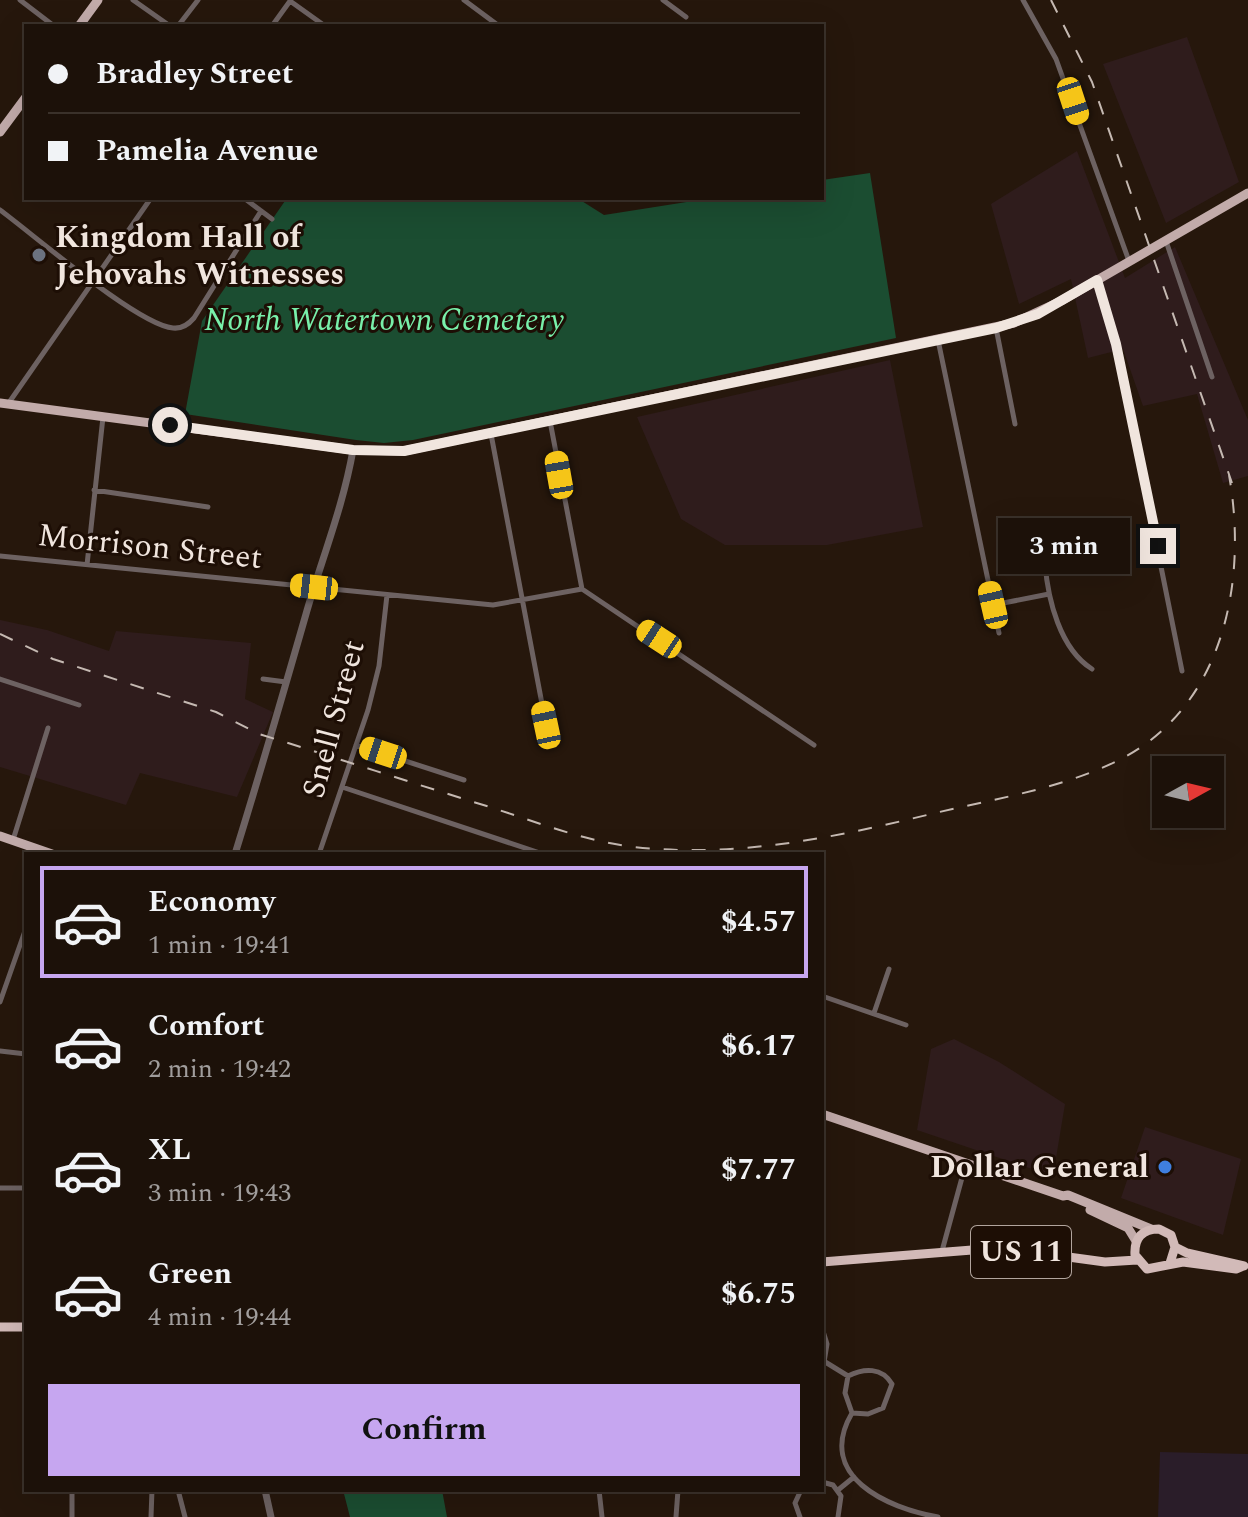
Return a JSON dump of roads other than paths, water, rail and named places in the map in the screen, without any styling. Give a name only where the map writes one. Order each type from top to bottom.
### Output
[{"type":"highway","points":[[1151,1229],[1168,1232],[1175,1247],[1187,1253],[1246,1266],[1236,1269],[1170,1263],[1161,1268],[1147,1269],[1136,1250],[1151,1229]]},
{"type":"highway","points":[[1170,1263],[1175,1247]]},
{"type":"highway","name":"US 11","points":[[824,1262],[942,1251],[1012,1251],[1100,1260],[1136,1250]]},
{"type":"highway","points":[[0,1327],[24,1327]]},
{"type":"main road","points":[[80,24],[98,0]]},
{"type":"main road","points":[[0,132],[24,100]]},
{"type":"main road","points":[[4,404],[353,450],[404,451],[996,328],[1038,314],[1248,193]]},
{"type":"main road","points":[[0,836],[45,852]]},
{"type":"main road","points":[[824,1115],[1063,1196],[1124,1225],[1136,1250]]},
{"type":"main road","points":[[1063,1196],[1068,1195],[1151,1229]]},
{"type":"street","points":[[20,0],[51,24]]},
{"type":"street","points":[[133,0],[167,24]]},
{"type":"street","points":[[180,24],[198,0]]},
{"type":"street","points":[[663,0],[686,17]]},
{"type":"street","points":[[1023,0],[1063,76],[1129,261]]},
{"type":"street","points":[[274,24],[291,1],[322,24]]},
{"type":"street","points":[[467,1],[496,24]]},
{"type":"street","points":[[4,404],[150,200]]},
{"type":"street","points":[[247,200],[272,219]]},
{"type":"street","points":[[0,210],[94,281],[170,328],[188,325],[261,211]]},
{"type":"street","points":[[1165,240],[1212,377]]},
{"type":"street","points":[[1097,280],[1122,373],[1182,671]]},
{"type":"street","points":[[996,328],[1015,424]]},
{"type":"street","points":[[938,340],[999,633]]},
{"type":"street","points":[[87,565],[103,417]]},
{"type":"street","points":[[550,421],[582,589],[814,745]]},
{"type":"street","points":[[491,434],[546,725]]},
{"type":"street","points":[[236,852],[314,587],[344,498],[353,450]]},
{"type":"street","points":[[94,490],[208,507]]},
{"type":"street","name":"Morrison Street","points":[[0,556],[493,605],[582,589]]},
{"type":"street","points":[[1045,564],[1049,594],[1071,653],[1092,669]]},
{"type":"street","points":[[993,605],[1049,594]]},
{"type":"street","name":"Snell Street","points":[[320,852],[379,666],[387,595]]},
{"type":"street","points":[[0,679],[79,705]]},
{"type":"street","points":[[263,679],[287,682]]},
{"type":"street","points":[[12,841],[48,728]]},
{"type":"street","points":[[356,745],[464,780]]},
{"type":"street","points":[[342,787],[537,852]]},
{"type":"street","points":[[0,1002],[4,978],[24,937]]},
{"type":"street","points":[[874,1013],[889,969]]},
{"type":"street","points":[[824,997],[906,1025]]},
{"type":"street","points":[[0,1051],[24,1054]]},
{"type":"street","points":[[942,1251],[966,1162]]},
{"type":"street","points":[[0,1188],[24,1188]]},
{"type":"street","points":[[824,1334],[827,1344],[824,1357]]},
{"type":"street","points":[[824,1362],[848,1376],[870,1370],[888,1376],[892,1384],[883,1408],[868,1414],[852,1413]]},
{"type":"street","points":[[848,1376],[845,1393],[852,1413],[841,1439],[847,1466],[854,1477],[875,1497],[905,1511],[938,1517]]},
{"type":"street","points":[[838,1490],[854,1477]]},
{"type":"street","points":[[824,1483],[838,1490],[842,1504],[838,1517]]},
{"type":"street","points":[[72,1492],[72,1517]]},
{"type":"street","points":[[151,1517],[152,1492]]},
{"type":"street","points":[[179,1492],[185,1517]]},
{"type":"street","points":[[265,1492],[271,1517]]},
{"type":"street","points":[[599,1492],[602,1517]]},
{"type":"street","points":[[676,1517],[678,1492]]},
{"type":"street","points":[[800,1492],[795,1503],[800,1517]]},
{"type":"railway","points":[[1051,0],[1092,82],[1232,483]]},
{"type":"railway","points":[[0,634],[53,659],[216,712],[259,734],[580,836],[634,847],[672,850],[784,844],[858,831],[1050,786],[1119,760],[1155,737],[1183,708],[1205,674],[1220,637],[1230,598],[1235,557],[1229,475]]},
{"type":"place","name":"Kingdom Hall of Jehovahs Witnesses","points":[[39,255]]},
{"type":"place","name":"Dollar General","points":[[1165,1167]]},
{"type":"park label","name":"North Watertown Cemetery","points":[[384,320]]}]
